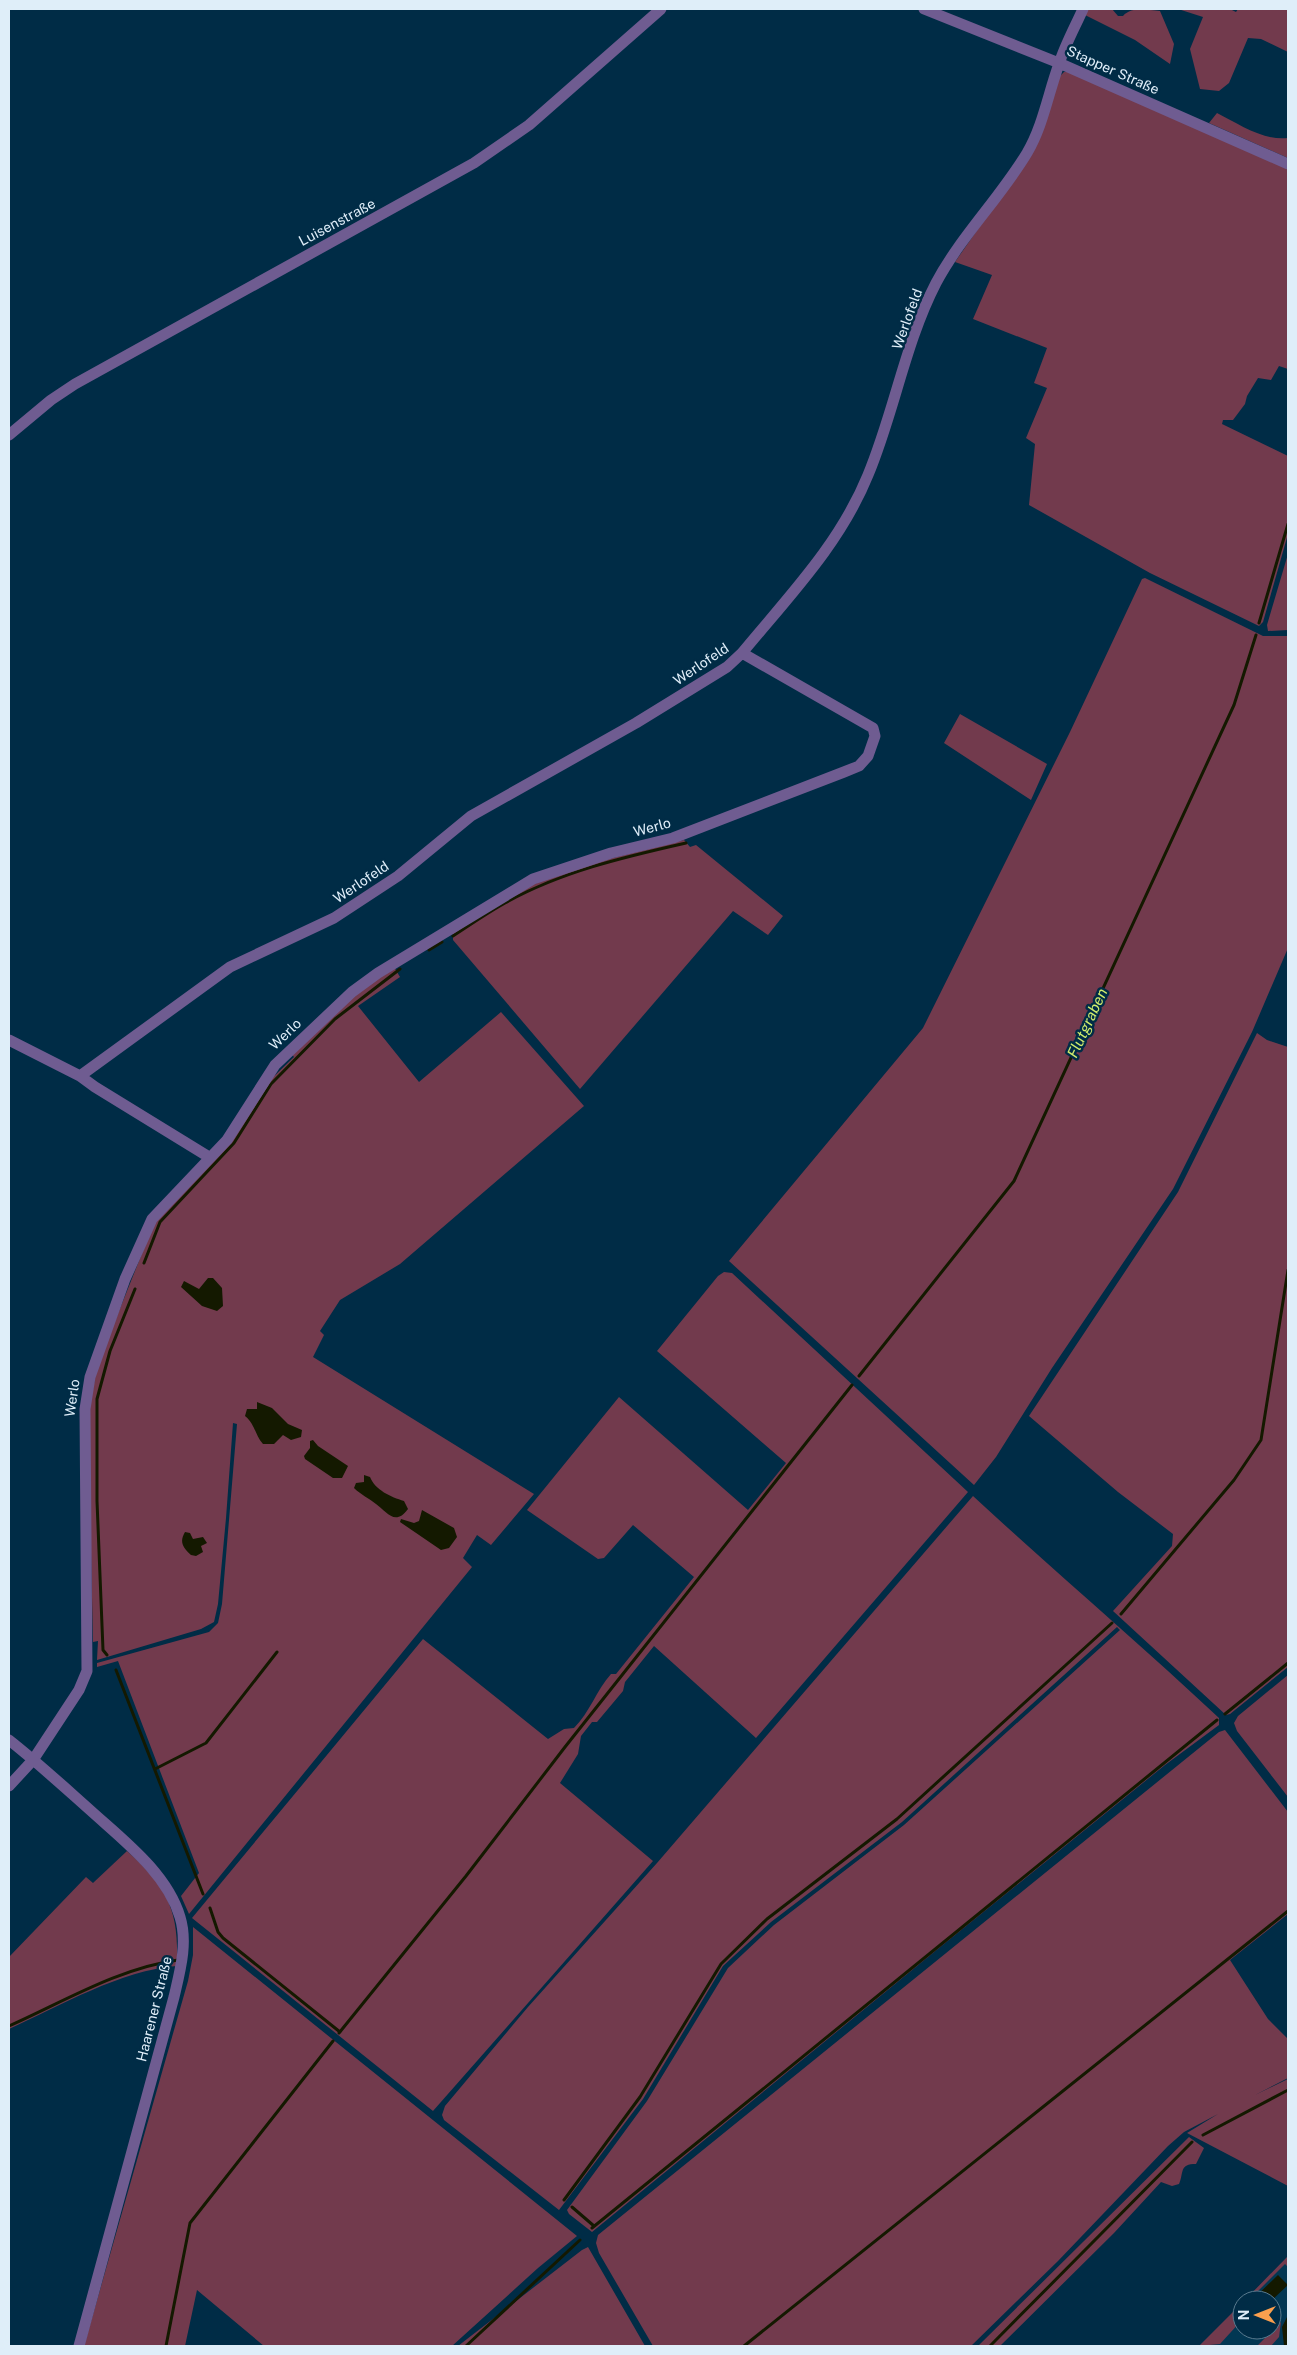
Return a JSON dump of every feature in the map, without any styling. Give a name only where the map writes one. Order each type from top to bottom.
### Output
[{"type":"street","name":"Luisenstraße","points":[[9,435],[51,400],[75,384],[474,163],[529,125],[661,9]]},
{"type":"street","name":"Stapper Straße","points":[[924,9],[1059,63],[1288,164]]},
{"type":"street","name":"Werlofeld","points":[[80,1076],[230,966],[334,918],[398,876],[471,816],[636,723],[727,667],[742,653],[833,542],[856,501],[884,435],[922,314],[936,283],[954,253],[1027,154],[1041,123],[1059,63],[1083,9]]},
{"type":"street","name":"Werlo","points":[[9,1786],[33,1760],[79,1690],[87,1671],[88,1626],[84,1433],[90,1377],[124,1279],[146,1229],[159,1211],[227,1140],[275,1065],[352,992],[378,973],[533,879],[611,853],[673,838],[844,772],[864,762],[875,736],[873,728],[742,653]]},
{"type":"street","points":[[9,1040],[43,1059],[80,1076],[209,1157]]},
{"type":"street","name":"Haarener Straße","points":[[9,1740],[118,1836],[158,1876],[174,1902],[180,1917],[184,1937],[181,1968],[174,1997],[79,2346]]},
{"type":"shaded area","points":[[1088,9],[1112,9],[1118,16],[1123,16],[1135,10],[1160,11],[1174,44],[1170,64],[1135,40],[1085,15]]},
{"type":"shaded area","points":[[1178,9],[1230,9],[1236,12],[1238,9],[1288,9],[1288,52],[1261,39],[1248,38],[1229,83],[1219,91],[1200,89],[1190,49],[1203,17]]},
{"type":"shaded area","points":[[1064,72],[1069,72],[1288,169],[1288,369],[1279,366],[1271,380],[1258,378],[1247,396],[1245,404],[1233,420],[1223,420],[1222,424],[1288,456],[1288,534],[1263,622],[1259,626],[1150,573],[1029,505],[1035,444],[1026,438],[1047,388],[1034,383],[1047,348],[973,319],[992,275],[955,262],[1015,176],[1057,79]]},
{"type":"shaded area","points":[[1217,113],[1260,134],[1269,137],[1288,138],[1288,158],[1209,123]]},
{"type":"shaded area","points":[[1288,554],[1288,630],[1268,631],[1267,625]]},
{"type":"shaded area","points":[[1145,578],[1263,636],[1288,636],[1288,948],[1252,1032],[1173,1189],[1052,1368],[996,1457],[974,1485],[729,1261],[923,1028],[1070,732],[1142,579]]},
{"type":"shaded area","points":[[960,714],[1047,764],[1031,800],[944,743]]},
{"type":"shaded area","points":[[684,840],[690,847],[696,845],[783,916],[768,935],[733,911],[580,1089],[453,940],[453,932],[489,908],[532,885],[574,869]]},
{"type":"shaded area","points":[[394,967],[400,977],[358,1006],[419,1082],[501,1012],[584,1106],[400,1264],[340,1300],[320,1331],[324,1335],[313,1357],[534,1494],[491,1545],[477,1535],[463,1558],[472,1567],[189,1914],[181,1896],[199,1873],[118,1661],[97,1667],[97,1663],[209,1632],[218,1623],[222,1604],[237,1424],[233,1423],[218,1604],[214,1622],[201,1629],[97,1660],[98,1641],[93,1642],[88,1418],[97,1366],[155,1221],[267,1083],[294,1057],[291,1053],[351,998]]},
{"type":"shaded area","points":[[1257,1033],[1267,1040],[1288,1047],[1288,1667],[1230,1714],[1226,1715],[1113,1611],[1172,1546],[1173,1534],[1118,1492],[1029,1416],[1178,1192]]},
{"type":"shaded area","points":[[724,1272],[732,1273],[968,1492],[756,1738],[654,1646],[625,1682],[623,1691],[597,1722],[592,1722],[581,1736],[578,1754],[560,1783],[653,1861],[433,2111],[192,1918],[423,1639],[548,1739],[564,1729],[574,1728],[580,1722],[611,1674],[616,1674],[694,1577],[633,1525],[604,1558],[598,1559],[527,1510],[619,1397],[748,1510],[786,1463],[657,1351],[718,1276]]},
{"type":"shaded area","points":[[208,1278],[213,1278],[222,1288],[223,1306],[217,1311],[202,1306],[181,1287],[184,1281],[199,1289]]},
{"type":"shaded area","points":[[257,1402],[272,1408],[288,1424],[302,1430],[301,1437],[291,1440],[283,1435],[274,1444],[263,1444],[251,1422],[245,1416],[247,1409],[257,1409]]},
{"type":"shaded area","points":[[313,1440],[318,1446],[348,1466],[342,1478],[333,1478],[305,1459],[304,1456],[310,1448],[310,1441]]},
{"type":"shaded area","points":[[364,1475],[370,1477],[372,1482],[384,1492],[404,1501],[408,1509],[399,1517],[391,1516],[359,1493],[354,1488],[356,1483],[364,1482]]},
{"type":"shaded area","points":[[973,1496],[1219,1718],[1219,1725],[1165,1765],[592,2232],[569,2214],[567,2210],[647,2101],[728,1968],[774,1925],[904,1825],[1120,1630],[1117,1627],[902,1822],[771,1922],[723,1966],[643,2099],[559,2210],[444,2120],[442,2115],[445,2106],[528,2007],[657,1863]]},
{"type":"shaded area","points":[[422,1510],[454,1528],[457,1537],[449,1548],[441,1550],[400,1522],[401,1519],[414,1523],[419,1521]]},
{"type":"shaded area","points":[[185,1532],[190,1533],[193,1539],[203,1537],[207,1543],[201,1546],[203,1552],[196,1556],[191,1555],[186,1550],[182,1542]]},
{"type":"shaded area","points":[[1288,1675],[1288,1797],[1237,1731],[1234,1723],[1238,1716]]},
{"type":"shaded area","points":[[1225,1730],[1288,1812],[1288,1914],[1230,1960],[1268,2019],[1288,2039],[1288,2078],[1255,2095],[1288,2079],[1288,2186],[1187,2133],[1218,2114],[1184,2132],[1168,2146],[1058,2261],[971,2346],[653,2346],[599,2253],[596,2243],[598,2235],[1219,1732]]},
{"type":"shaded area","points":[[127,1851],[152,1877],[168,1901],[176,1930],[177,1966],[134,1974],[91,1990],[9,2029],[9,1957],[86,1877],[93,1883]]},
{"type":"shaded area","points":[[193,1927],[577,2236],[538,2268],[452,2346],[264,2346],[197,2290],[185,2346],[84,2346],[188,1981],[193,1955]]},
{"type":"shaded area","points":[[1189,2137],[1204,2148],[1196,2164],[1184,2167],[1179,2184],[1172,2186],[1161,2182],[1114,2233],[1000,2346],[978,2346]]},
{"type":"shaded area","points":[[588,2247],[645,2346],[458,2346],[582,2250]]},
{"type":"shaded area","points":[[1288,2256],[1288,2346],[1199,2346],[1232,2313],[1232,2340],[1282,2340],[1282,2290],[1255,2290]]},
{"type":"shaded area","points":[[1288,2256],[1288,2267],[1285,2264],[1259,2290],[1255,2290]]},
{"type":"shaded area","points":[[1278,2275],[1288,2285],[1282,2291],[1262,2290]]},
{"type":"shaded area","points":[[1232,2313],[1232,2331],[1220,2344],[1199,2346]]},
{"type":"shaded area","points":[[1288,2315],[1288,2346],[1284,2346],[1282,2327]]},
{"type":"shaded area","points":[[1263,2340],[1276,2340],[1271,2346],[1257,2346]]},
{"type":"waterway","points":[[1259,623],[1288,524]]},
{"type":"waterway","name":"Flutgraben","points":[[859,1376],[1014,1181],[1234,705],[1256,635]]},
{"type":"waterway","points":[[453,936],[505,903],[570,874],[616,860],[686,843]]},
{"type":"waterway","points":[[429,950],[442,942]]},
{"type":"waterway","points":[[144,1263],[160,1222],[234,1143],[271,1084],[335,1019],[400,969]]},
{"type":"waterway","points":[[1121,1614],[1234,1480],[1261,1440],[1288,1270]]},
{"type":"waterway","points":[[107,1655],[103,1650],[97,1501],[97,1399],[110,1351],[135,1289]]},
{"type":"waterway","points":[[339,2033],[466,1876],[565,1747],[852,1385]]},
{"type":"waterway","points":[[564,2200],[640,2097],[721,1964],[767,1919],[897,1819],[1112,1623]]},
{"type":"waterway","points":[[155,1769],[206,1743],[277,1652]]},
{"type":"waterway","points":[[1225,1714],[1288,1663]]},
{"type":"waterway","points":[[116,1670],[203,1894]]},
{"type":"waterway","points":[[592,2228],[1217,1720]]},
{"type":"waterway","points":[[210,1908],[218,1932],[223,1938],[340,2032]]},
{"type":"waterway","points":[[744,2346],[1288,1911]]},
{"type":"waterway","points":[[9,2026],[113,1978],[134,1970],[178,1960]]},
{"type":"waterway","points":[[166,2346],[190,2223],[333,2041]]},
{"type":"waterway","points":[[1203,2135],[1288,2090]]},
{"type":"waterway","points":[[990,2346],[1192,2142]]},
{"type":"waterway","points":[[572,2207],[594,2226]]},
{"type":"waterway","points":[[466,2346],[580,2240]]}]
